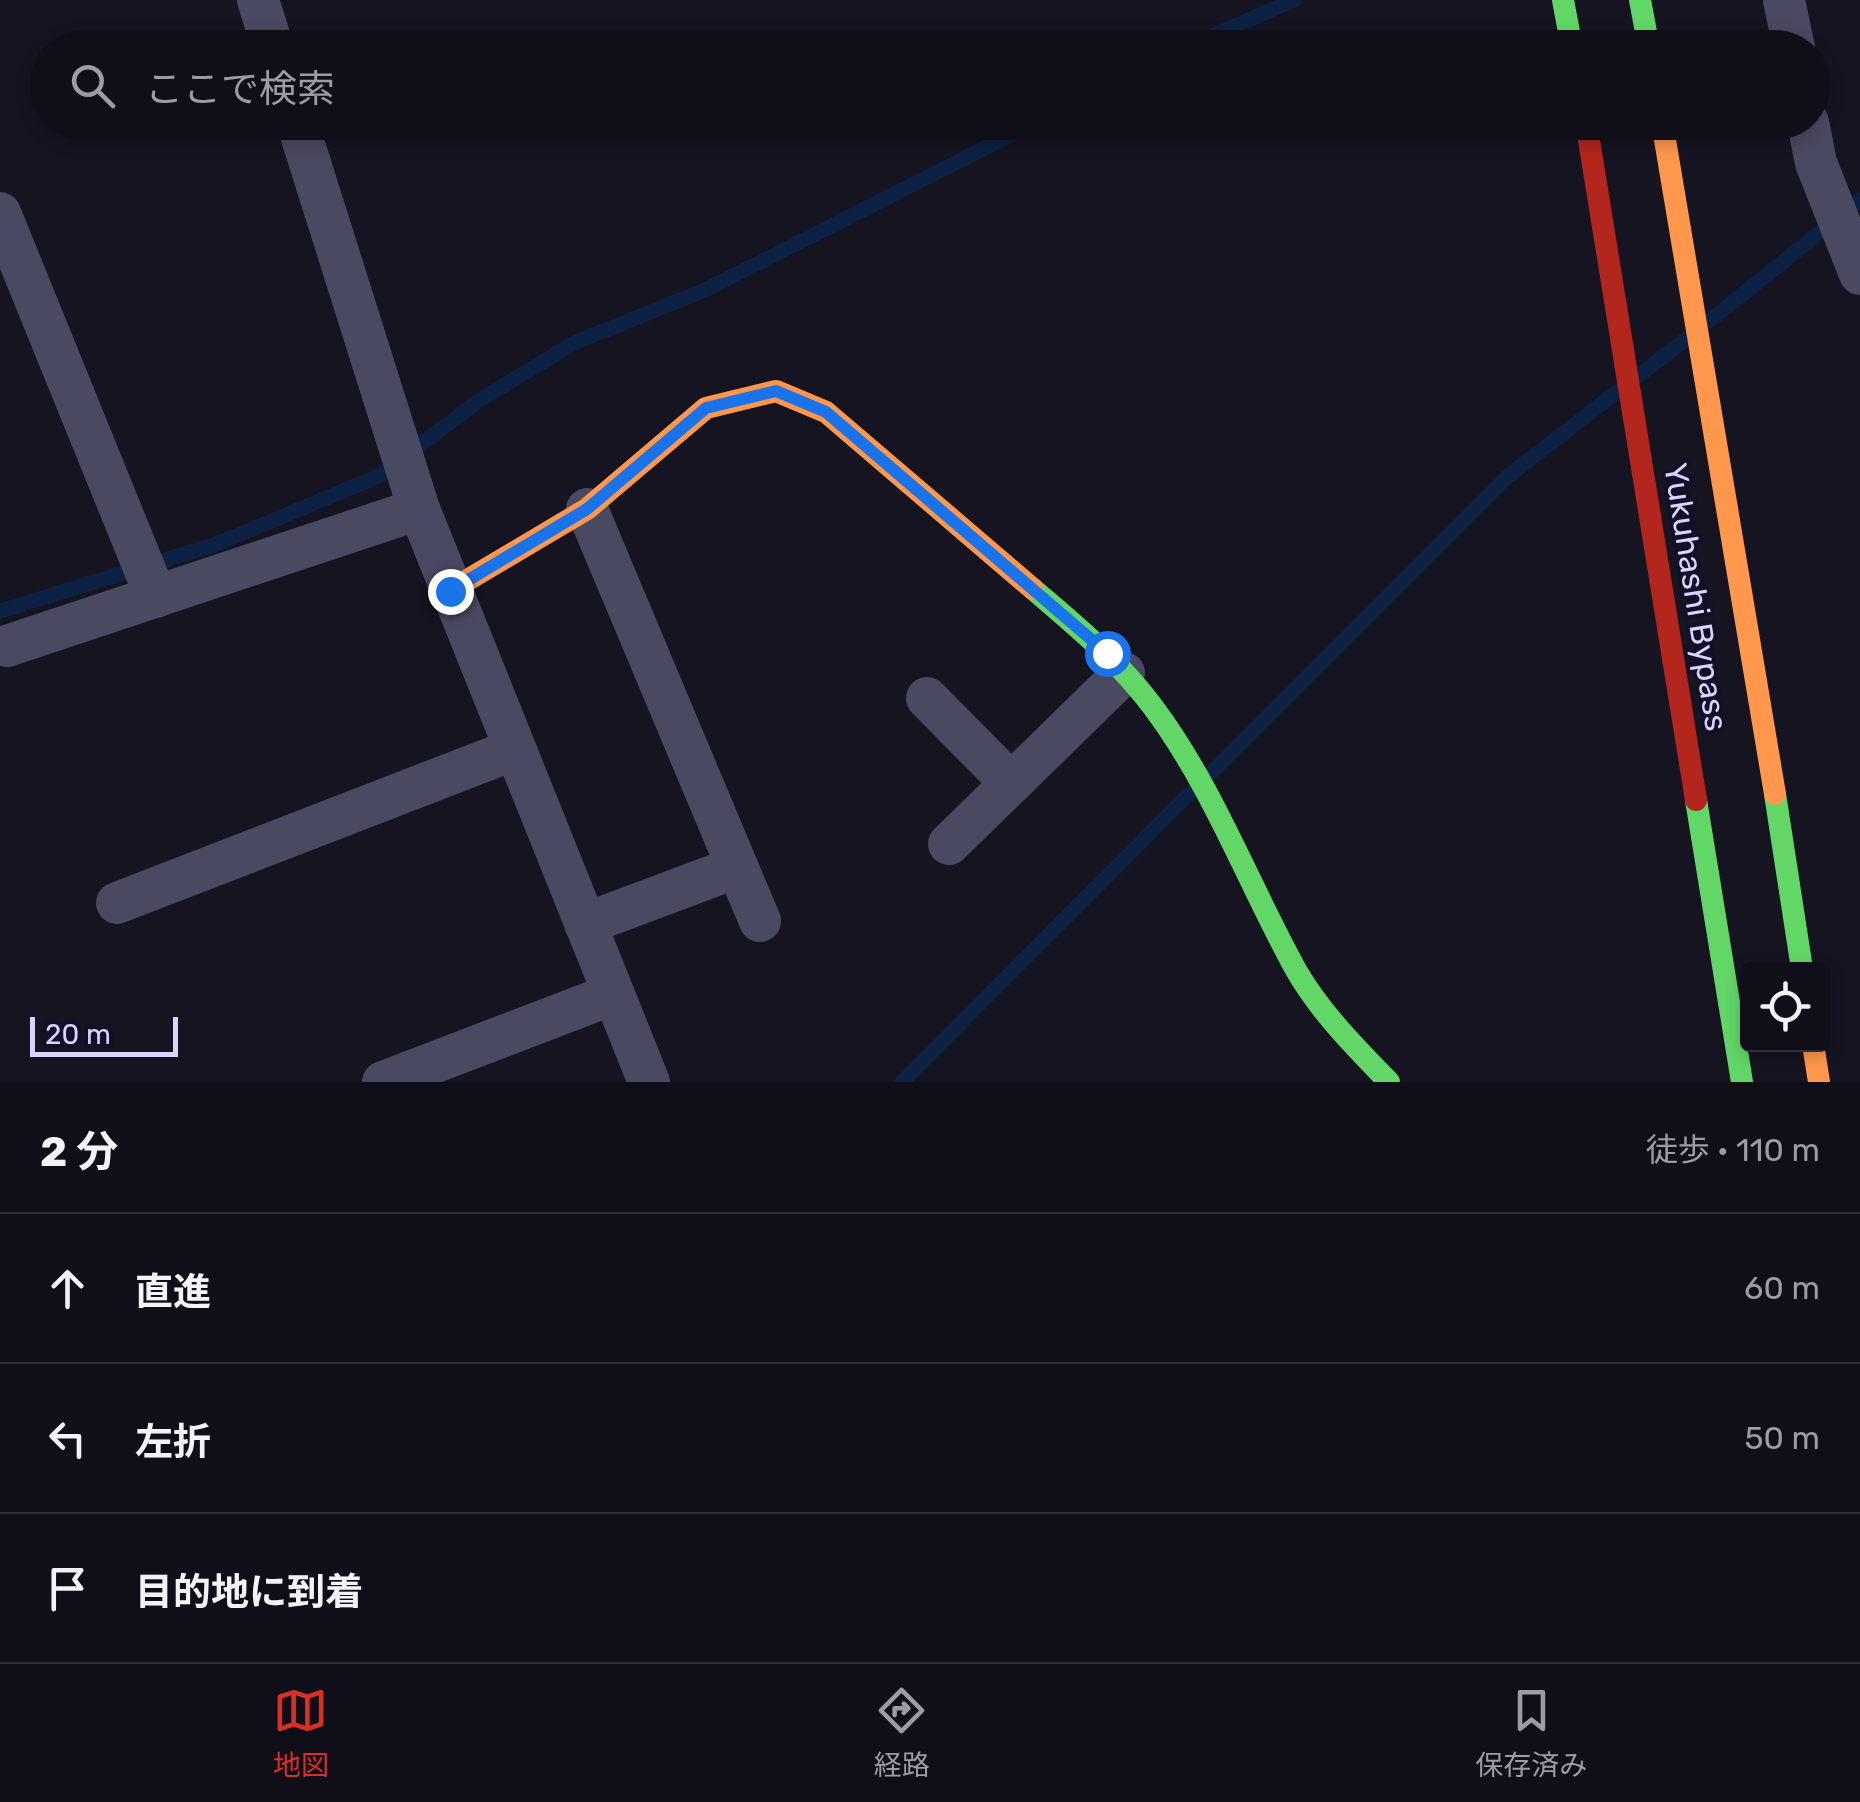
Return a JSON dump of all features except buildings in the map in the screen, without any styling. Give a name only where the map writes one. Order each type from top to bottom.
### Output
[{"type":"main road","points":[[1563,0],[1569,30]]},
{"type":"main road","points":[[1640,0],[1645,30]]},
{"type":"main road","name":"Yukuhashi Bypass","points":[[1589,140],[1742,1082]]},
{"type":"main road","name":"Yukuhashi Bypass","points":[[1665,140],[1746,606],[1801,962]]},
{"type":"main road","points":[[450,591],[587,509],[706,408],[776,391],[826,412],[1107,653],[1154,708],[1214,805],[1298,973],[1347,1038],[1389,1082]]},
{"type":"main road","points":[[1815,1052],[1819,1082]]},
{"type":"street","points":[[258,0],[267,30]]},
{"type":"street","points":[[1784,0],[1790,30]]},
{"type":"street","points":[[303,140],[419,509],[649,1082]]},
{"type":"street","points":[[1812,140],[1816,163],[1860,274]]},
{"type":"street","points":[[0,213],[156,597]]},
{"type":"street","points":[[7,646],[419,509]]},
{"type":"street","points":[[587,509],[760,921]]},
{"type":"street","points":[[949,844],[1124,673]]},
{"type":"street","points":[[927,698],[1011,784]]},
{"type":"street","points":[[117,903],[515,749]]},
{"type":"street","points":[[585,924],[737,867]]},
{"type":"street","points":[[383,1082],[613,994]]},
{"type":"waterway","points":[[1226,30],[1294,0]]},
{"type":"waterway","points":[[0,611],[214,545],[379,476],[481,399],[574,343],[705,290],[1001,140]]},
{"type":"waterway","points":[[1708,322],[1860,200]]},
{"type":"waterway","points":[[1637,377],[1690,336]]},
{"type":"waterway","points":[[1209,775],[1507,477],[1618,391]]},
{"type":"waterway","points":[[902,1082],[1192,791]]},
{"type":"traffic: fast","points":[[1563,0],[1569,30]]},
{"type":"traffic: fast","points":[[1640,0],[1646,30]]},
{"type":"traffic: fast","points":[[1033,589],[1111,659],[1153,707],[1212,802],[1296,970],[1339,1029],[1389,1082]]},
{"type":"traffic: fast","points":[[1775,794],[1801,962]]},
{"type":"traffic: fast","points":[[1696,800],[1742,1082]]},
{"type":"traffic: slow","points":[[1665,140],[1775,794]]},
{"type":"traffic: slow","points":[[449,591],[587,509],[706,408],[776,391],[826,412],[1033,589]]},
{"type":"traffic: slow","points":[[1814,1052],[1819,1082]]},
{"type":"traffic: jam","points":[[1589,140],[1696,800]]},
{"type":"route","points":[[450,591],[587,509],[706,408],[776,391],[826,412],[1107,653]]}]
